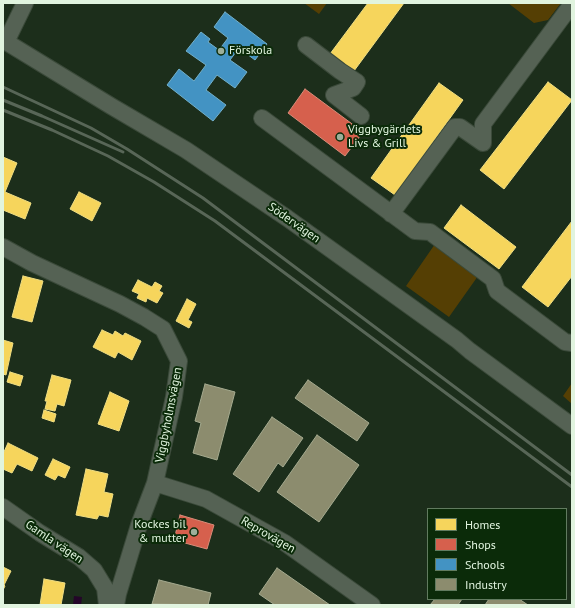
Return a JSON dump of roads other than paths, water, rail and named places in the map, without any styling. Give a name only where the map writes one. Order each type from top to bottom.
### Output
[{"type":"street","points":[[4,41],[25,3]]},
{"type":"street","points":[[392,214],[455,127],[460,127],[483,143],[483,124],[572,4]]},
{"type":"street","name":"Södervägen","points":[[4,41],[110,106],[186,150],[287,218],[457,340],[572,426]]},
{"type":"street","points":[[306,45],[357,82],[353,88],[334,95],[361,116]]},
{"type":"street","points":[[262,118],[415,231],[430,232],[493,279],[497,291],[565,342],[572,343]]},
{"type":"street","name":"Viggbyholmsvägen","points":[[3,247],[32,263],[120,304],[163,329],[179,361],[174,397],[155,483],[139,525],[116,605]]},
{"type":"street","name":"Reprovägen","points":[[155,483],[206,499],[285,543],[372,605]]},
{"type":"street","name":"Gamla vägen","points":[[3,507],[40,533],[79,557],[94,570],[105,588],[107,605]]},
{"type":"railway","points":[[3,87],[91,128],[127,149],[203,198],[572,475]]},
{"type":"railway","points":[[3,100],[123,152]]},
{"type":"railway","points":[[3,110],[52,130],[108,156],[154,182],[215,221],[572,487]]},
{"type":"place","name":"Förskola","points":[[221,51]]},
{"type":"place","name":"Viggbygärdets Livs & Grill","points":[[340,137]]},
{"type":"place","name":"Kockes bil & mutter","points":[[194,532]]}]
